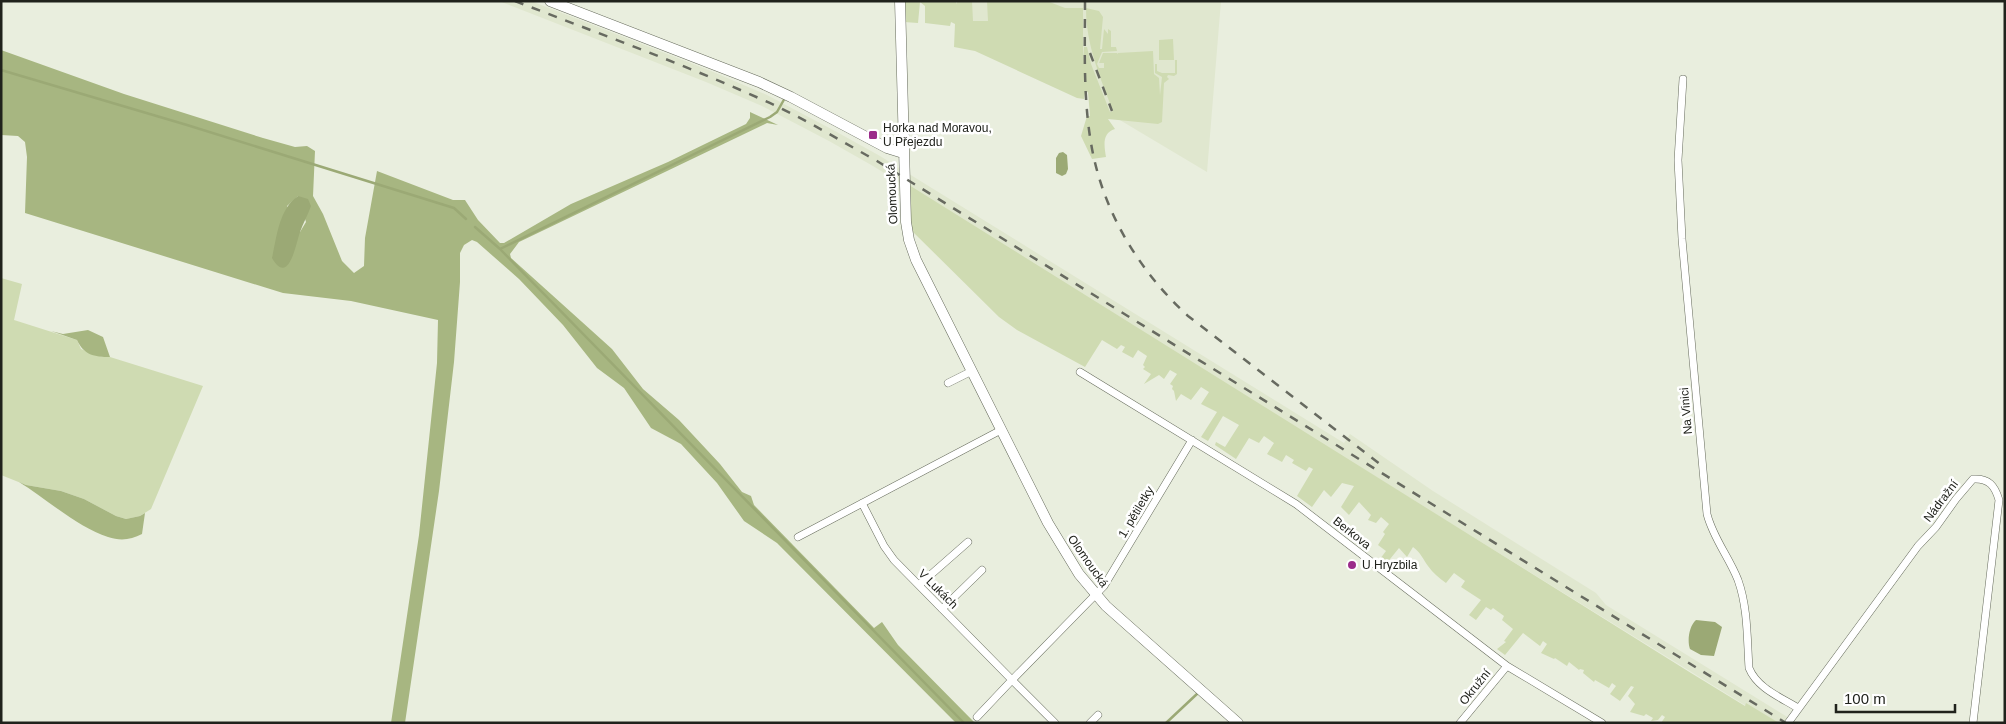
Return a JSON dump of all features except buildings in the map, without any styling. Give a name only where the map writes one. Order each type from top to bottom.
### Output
[{"type":"street","points":[[550,1],[787,95],[888,148],[903,153]]},
{"type":"street","name":"Olomoucká","points":[[900,1],[906,222],[912,250],[1056,538],[1079,574],[1106,606],[1238,723]]},
{"type":"street","name":"Na Vinici","points":[[1683,79],[1678,160],[1682,239],[1708,514],[1711,529],[1737,578],[1741,590],[1744,604],[1748,668],[1752,677],[1759,684],[1798,708]]},
{"type":"street","points":[[948,382],[972,371]]},
{"type":"street","name":"Berkova","points":[[1080,372],[1301,508],[1507,666],[1602,723]]},
{"type":"street","points":[[798,537],[1001,430]]},
{"type":"street","name":"1. pětiletky","points":[[1096,595],[1108,581],[1192,440]]},
{"type":"street","name":"Nádražní","points":[[1788,723],[1918,546],[1936,527],[1973,478],[1981,478],[1994,486],[1999,500],[1973,723]]},
{"type":"street","name":"V Lukách","points":[[862,504],[889,554],[1054,723]]},
{"type":"street","points":[[919,585],[968,542]]},
{"type":"street","points":[[942,609],[982,570]]},
{"type":"street","points":[[977,717],[1096,595]]},
{"type":"street","name":"Okružní","points":[[1460,723],[1507,666]]},
{"type":"street","points":[[1090,723],[1098,715]]},
{"type":"shaded area","points":[[499,1],[531,1],[711,71],[767,95],[880,156],[1344,443],[1350,434],[1433,491],[1596,593],[1606,605],[1797,723],[1774,723],[873,166],[829,141],[762,106],[706,82]]},
{"type":"shaded area","points":[[904,1],[956,1],[956,4],[958,1],[972,1],[973,21],[988,21],[987,1],[1047,1],[1065,8],[1083,8],[1083,63],[1084,47],[1087,47],[1091,64],[1110,112],[1113,111],[1103,86],[1088,35],[1086,8],[1099,11],[1103,17],[1100,49],[1102,49],[1104,29],[1108,34],[1108,29],[1111,31],[1111,47],[1116,47],[1117,51],[1102,52],[1097,64],[1099,68],[1104,68],[1104,63],[1099,63],[1103,53],[1117,54],[1153,51],[1154,74],[1159,78],[1160,95],[1162,77],[1155,73],[1155,64],[1157,64],[1157,71],[1175,73],[1175,60],[1177,60],[1177,74],[1174,76],[1168,75],[1169,79],[1164,83],[1162,122],[1158,124],[1108,119],[1115,129],[1106,136],[1106,157],[1092,159],[1081,136],[1087,116],[1090,116],[1088,92],[1085,93],[1084,99],[1077,98],[975,51],[954,47],[955,24],[951,22],[950,26],[925,23],[925,6],[920,2],[918,23],[904,22]]},
{"type":"shaded area","points":[[918,1],[1221,1],[1207,172],[1098,107],[1096,92],[1068,90]]},
{"type":"shaded area","points":[[1173,39],[1174,60],[1159,60],[1159,40]]},
{"type":"shaded area","points":[[1,50],[124,94],[263,138],[295,147],[307,146],[315,151],[313,196],[323,214],[342,261],[354,273],[364,266],[365,238],[377,171],[453,200],[465,200],[478,220],[500,243],[504,243],[571,204],[668,162],[746,124],[750,118],[750,112],[778,125],[767,123],[519,242],[510,254],[511,258],[612,349],[643,389],[679,420],[720,464],[742,492],[751,496],[754,505],[874,628],[882,622],[898,645],[975,723],[956,723],[777,543],[744,521],[717,483],[681,444],[651,428],[624,388],[597,368],[563,325],[519,279],[477,242],[472,240],[464,245],[460,253],[460,282],[454,362],[439,491],[405,723],[391,723],[419,535],[437,363],[438,320],[351,301],[283,293],[25,213],[27,157],[25,142],[18,136],[1,135]],"holes":[[[298,196],[306,222],[300,232],[287,206]]]},
{"type":"shaded area","points":[[1063,152],[1067,155],[1068,169],[1066,174],[1062,176],[1056,173],[1056,158],[1059,153]]},
{"type":"shaded area","points":[[909,185],[1691,673],[1745,706],[1746,703],[1779,723],[1661,723],[1665,717],[1662,715],[1658,720],[1651,721],[1653,718],[1646,714],[1644,716],[1630,712],[1635,704],[1628,696],[1634,687],[1631,686],[1620,701],[1610,694],[1616,686],[1612,683],[1609,688],[1595,680],[1594,682],[1583,673],[1584,670],[1579,670],[1569,662],[1567,666],[1555,658],[1541,653],[1547,644],[1543,641],[1540,646],[1523,633],[1505,655],[1497,649],[1506,642],[1504,641],[1513,629],[1502,620],[1504,616],[1493,608],[1491,610],[1486,607],[1476,620],[1469,615],[1481,600],[1461,587],[1465,581],[1454,573],[1446,583],[1432,571],[1413,547],[1407,557],[1399,548],[1386,564],[1380,559],[1386,551],[1378,545],[1385,534],[1383,532],[1389,524],[1381,517],[1376,523],[1368,520],[1371,515],[1359,502],[1349,515],[1341,507],[1354,486],[1342,483],[1331,497],[1324,490],[1312,507],[1297,496],[1313,469],[1309,467],[1306,471],[1292,463],[1294,460],[1286,455],[1282,462],[1267,454],[1274,443],[1264,436],[1259,443],[1249,438],[1236,459],[1215,445],[1216,442],[1225,447],[1239,425],[1223,416],[1208,441],[1201,437],[1217,412],[1201,404],[1209,392],[1201,387],[1191,400],[1181,394],[1176,401],[1172,389],[1173,386],[1170,384],[1177,374],[1170,370],[1164,379],[1159,375],[1144,384],[1151,374],[1143,369],[1147,356],[1138,350],[1133,358],[1122,352],[1125,347],[1121,345],[1117,349],[1102,340],[1085,367],[1017,330],[999,317],[913,232],[911,228]]},
{"type":"shaded area","points":[[298,196],[308,199],[311,206],[291,260],[283,268],[278,266],[272,258],[283,216],[292,201]]},
{"type":"shaded area","points":[[1,278],[22,284],[14,320],[77,340],[81,349],[102,357],[110,357],[203,386],[151,509],[140,516],[126,519],[116,516],[84,499],[61,491],[26,485],[1,475]]},
{"type":"shaded area","points":[[88,330],[103,337],[110,357],[90,354],[83,349],[77,340],[51,331],[63,334]]},
{"type":"shaded area","points":[[19,482],[61,491],[84,499],[116,516],[126,519],[145,513],[142,534],[130,539],[121,539],[97,533],[74,520]]},
{"type":"shaded area","points":[[1696,620],[1715,622],[1722,627],[1714,656],[1701,655],[1690,649],[1689,634]]},
{"type":"waterway","points":[[1,70],[187,125],[454,208],[466,219]]},
{"type":"waterway","points":[[500,249],[770,117],[777,112],[786,96]]},
{"type":"waterway","points":[[475,227],[500,249],[964,723]]},
{"type":"waterway","points":[[1166,723],[1198,693]]},
{"type":"railway","points":[[515,1],[732,86],[806,121],[877,161],[1786,723]]},
{"type":"railway","points":[[1085,1],[1088,125],[1096,168],[1113,215],[1138,259],[1153,279],[1188,316],[1385,468]]},
{"type":"railway","points":[[1090,53],[1112,111]]},
{"type":"place","name":"Horka nad Moravou, U Přejezdu","points":[[873,135]]},
{"type":"place","name":"U Hryzbila","points":[[1352,565]]}]
